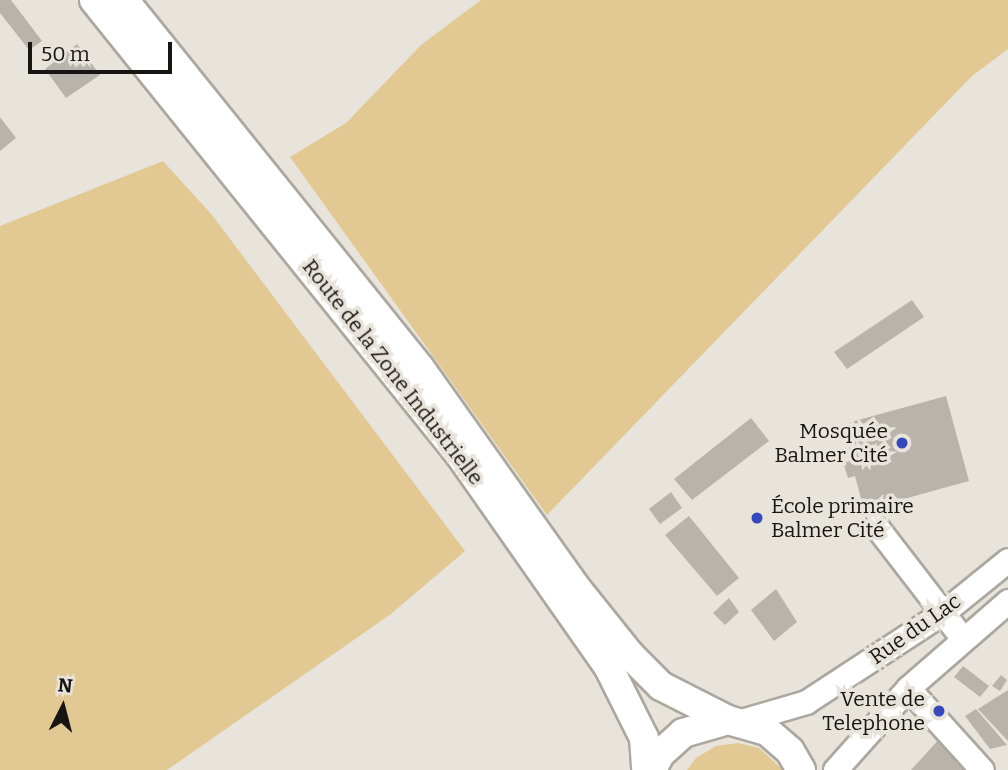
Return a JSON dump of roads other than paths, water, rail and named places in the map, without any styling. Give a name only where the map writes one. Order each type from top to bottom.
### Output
[{"type":"main road","name":"Route de la Zone Industrielle","points":[[94,0],[460,455],[608,666],[644,738],[649,770]]},
{"type":"main road","name":"Route de la Zone Industrielle","points":[[124,0],[420,368],[575,585],[631,655],[661,686],[779,740],[801,770]]},
{"type":"main road","points":[[649,770],[665,748],[683,733],[734,721]]},
{"type":"street","points":[[876,526],[945,611],[963,639]]},
{"type":"street","name":"Rue du Lac","points":[[734,721],[806,702],[945,611],[1008,560]]},
{"type":"street","name":"Rue du Lac","points":[[835,770],[908,688],[1008,601]]},
{"type":"street","points":[[908,688],[982,770]]},
{"type":"place","name":"Mosquée Balmer Cité","points":[[902,443]]},
{"type":"place","name":"École primaire Balmer Cité","points":[[757,518]]},
{"type":"place","name":"Vente de Telephone","points":[[939,711]]}]
